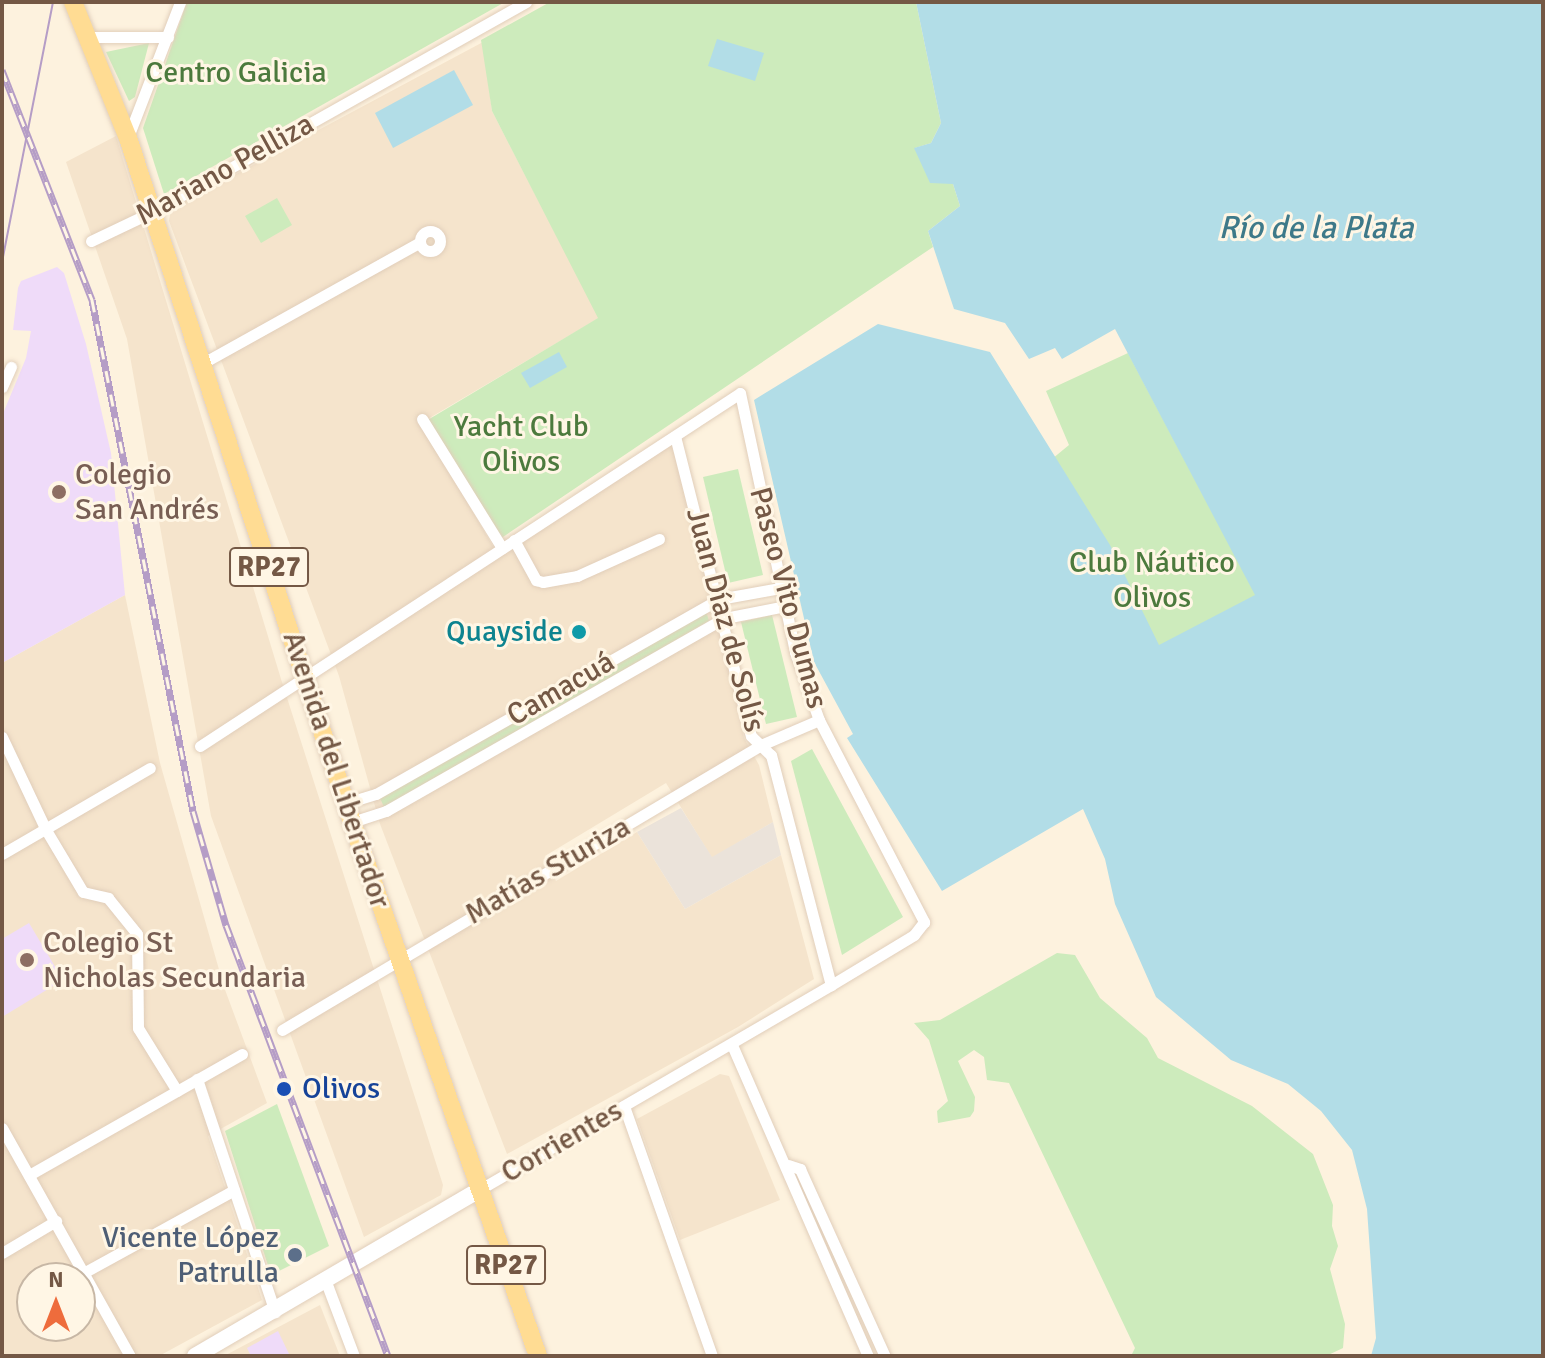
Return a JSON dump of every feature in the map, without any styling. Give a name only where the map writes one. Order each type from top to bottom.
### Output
[{"type":"main road","name":"Avenida del Libertador","points":[[73,2],[90,37],[128,138],[352,822],[538,1356]]},
{"type":"street","points":[[128,138],[180,2]]},
{"type":"street","name":"Mariano Pelliza","points":[[91,241],[152,212],[526,2]]},
{"type":"street","points":[[90,37],[168,37]]},
{"type":"street","points":[[203,363],[421,247]]},
{"type":"street","points":[[2,387],[11,367]]},
{"type":"street","name":"Paseo Vito Dumas","points":[[675,436],[740,393],[780,588],[819,720],[924,922]]},
{"type":"street","points":[[422,419],[502,548]]},
{"type":"street","points":[[200,746],[675,436]]},
{"type":"street","name":"Juan Díaz de Solís","points":[[675,436],[725,618],[751,736],[771,755],[831,985]]},
{"type":"street","points":[[514,540],[536,580],[543,582],[577,576],[659,539]]},
{"type":"street","name":"Camacuá","points":[[346,803],[376,794],[719,599],[780,588]]},
{"type":"street","name":"Camacuá","points":[[352,822],[386,811],[725,618],[785,606]]},
{"type":"street","points":[[613,660],[621,676]]},
{"type":"street","name":"Matías Sturiza","points":[[282,1030],[761,745],[819,720]]},
{"type":"street","points":[[2,737],[46,830],[83,892],[108,898],[137,934],[138,1028],[177,1091]]},
{"type":"street","points":[[449,753],[458,770]]},
{"type":"street","points":[[2,854],[150,768]]},
{"type":"street","name":"Corrientes","points":[[195,1356],[732,1045],[914,935],[924,922]]},
{"type":"street","points":[[732,1045],[788,1165],[788,1175],[868,1356]]},
{"type":"street","points":[[29,1175],[242,1054]]},
{"type":"street","points":[[197,1079],[275,1312]]},
{"type":"street","points":[[624,1106],[712,1356]]},
{"type":"street","points":[[2,1128],[79,1262]]},
{"type":"street","points":[[788,1165],[800,1169],[885,1356]]},
{"type":"street","points":[[96,1266],[234,1190]]},
{"type":"street","points":[[2,1253],[56,1221]]},
{"type":"street","points":[[326,1282],[354,1356]]},
{"type":"street","points":[[96,1293],[130,1356]]},
{"type":"shaded area","points":[[483,42],[492,111],[599,318],[421,423],[498,555],[672,443],[714,598],[744,738],[759,765],[773,822],[712,858],[666,783],[545,856],[556,881],[637,832],[685,909],[781,855],[814,979],[738,1027],[507,1154],[380,824],[339,676],[169,221],[171,209]]},
{"type":"shaded area","points":[[116,136],[281,679],[443,1185],[441,1195],[364,1237],[211,816],[127,339],[66,162]]},
{"type":"shaded area","name":"Colegio San Andrés","points":[[57,267],[64,273],[86,344],[111,453],[125,595],[2,663],[2,416],[26,358],[31,331],[13,330],[18,288],[21,281]]},
{"type":"shaded area","points":[[125,595],[160,763],[224,987],[267,1103],[208,1136],[262,1300],[159,1356],[2,1356],[2,663]]},
{"type":"shaded area","points":[[681,808],[712,857],[773,822],[781,855],[685,909],[637,832]]},
{"type":"shaded area","name":"Colegio St Nicholas Secundaria","points":[[29,923],[63,980],[2,1017],[2,939]]},
{"type":"shaded area","points":[[720,1074],[729,1076],[780,1200],[680,1240],[637,1119]]},
{"type":"shaded area","points":[[320,1305],[340,1356],[224,1356]]},
{"type":"shaded area","points":[[278,1331],[290,1356],[251,1356],[247,1348]]},
{"type":"green space","name":"Centro Galicia","points":[[187,2],[505,2],[164,194],[143,128]]},
{"type":"green space","name":"Yacht Club Olivos","points":[[550,2],[916,2],[941,123],[931,143],[915,148],[953,184],[960,206],[928,231],[933,247],[494,543],[421,424],[598,318],[492,111],[481,40]]},
{"type":"green space","points":[[149,43],[135,97],[129,101],[106,52]]},
{"type":"green space","points":[[277,198],[292,225],[261,243],[245,216]]},
{"type":"green space","name":"Club Náutico Olivos","points":[[1128,353],[1256,595],[1028,740],[1094,522],[1052,459],[1069,445],[1046,391]]},
{"type":"green space","points":[[738,469],[763,575],[728,583],[703,477]]},
{"type":"green space","points":[[706,611],[709,621],[384,807],[379,796]]},
{"type":"green space","points":[[772,615],[797,717],[766,724],[741,622]]},
{"type":"green space","points":[[812,749],[903,917],[842,955],[791,761]]},
{"type":"green space","points":[[1057,953],[1075,955],[1100,998],[1147,1038],[1158,1058],[1252,1106],[1313,1154],[1333,1205],[1332,1226],[1338,1246],[1330,1269],[1345,1324],[1343,1348],[1326,1356],[1131,1356],[1135,1348],[1009,1083],[987,1080],[984,1057],[974,1050],[958,1061],[975,1097],[974,1111],[970,1117],[938,1123],[937,1111],[948,1101],[929,1040],[914,1023],[940,1020]]},
{"type":"green space","points":[[277,1104],[329,1246],[271,1275],[225,1131]]},
{"type":"water","name":"Río de la Plata","points":[[916,2],[1543,2],[1543,1356],[1371,1356],[1376,1338],[1367,1209],[1352,1150],[1321,1111],[1288,1084],[1231,1060],[1156,997],[1115,904],[1105,859],[1083,809],[942,891],[847,738],[853,734],[814,662],[754,400],[878,324],[990,352],[1110,545],[1159,645],[1255,595],[1115,329],[1062,359],[1055,348],[1029,359],[1005,323],[954,309],[928,231],[960,206],[953,184],[930,183],[914,148],[931,143],[941,123]]},
{"type":"water","points":[[717,39],[764,53],[755,81],[708,66]]},
{"type":"water","points":[[454,70],[473,105],[393,148],[375,113]]},
{"type":"water","points":[[559,352],[567,367],[530,388],[521,373]]},
{"type":"tram line","points":[[2,262],[53,2]]},
{"type":"railway","points":[[2,70],[92,300],[193,811],[226,925],[388,1356]]},
{"type":"place","name":"Colegio San Andrés","points":[[59,492]]},
{"type":"place","name":"Quayside","points":[[579,632]]},
{"type":"place","name":"Colegio St Nicholas Secundaria","points":[[27,960]]},
{"type":"place","name":"Olivos","points":[[284,1089]]},
{"type":"place","name":"Vicente López Patrulla","points":[[295,1255]]}]
